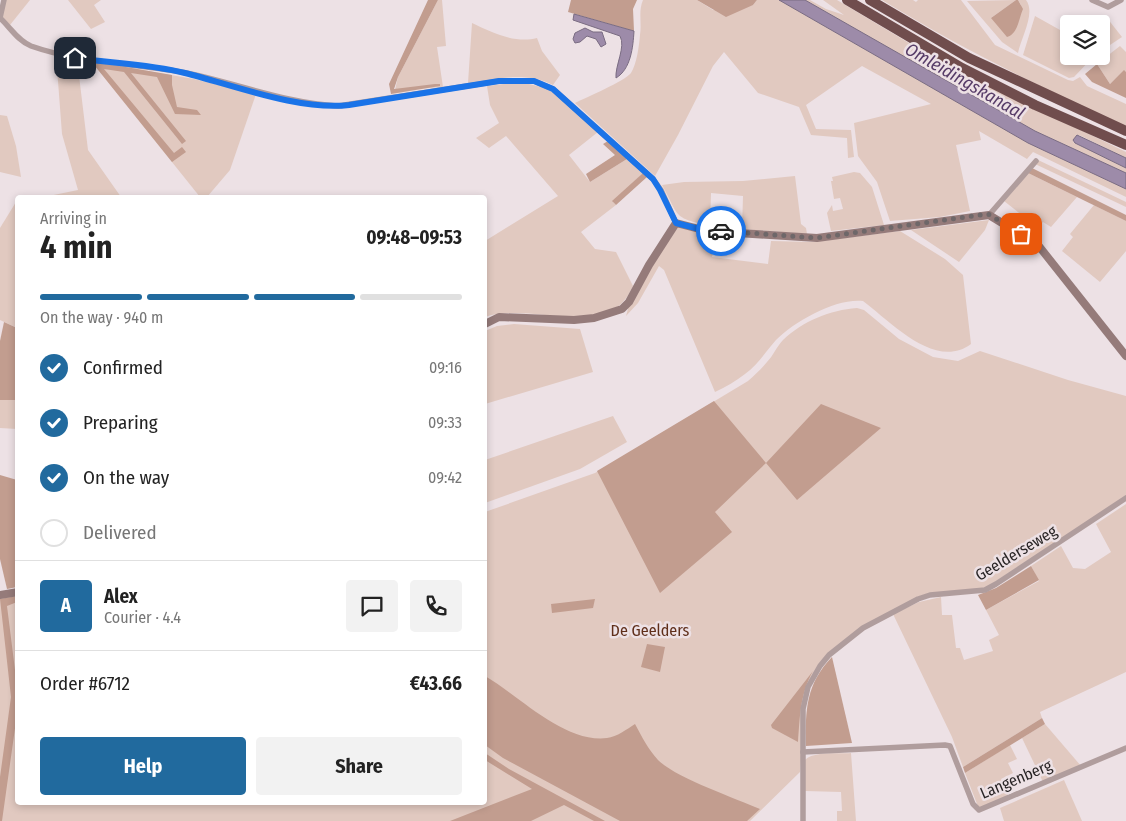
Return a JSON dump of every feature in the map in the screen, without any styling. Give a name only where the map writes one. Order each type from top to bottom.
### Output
[{"type":"highway","points":[[847,0],[962,68],[1035,105],[1126,145]]},
{"type":"highway","points":[[870,0],[969,58],[1126,131]]},
{"type":"street","points":[[4,0],[0,18],[21,40],[30,45],[75,58],[182,72],[314,104],[338,106],[499,81],[534,81],[553,89],[653,179],[676,223],[707,231],[817,238],[988,214],[1038,245],[1126,356]]},
{"type":"street","points":[[1092,0],[1108,7],[1121,0]]},
{"type":"street","points":[[988,214],[1036,161]]},
{"type":"street","points":[[487,323],[499,317],[574,320],[594,318],[622,308],[629,302],[649,265],[676,223]]},
{"type":"street","name":"Geelderseweg","points":[[803,821],[803,709],[808,687],[820,666],[842,644],[863,628],[918,599],[943,593],[973,593],[985,590],[1126,498]]},
{"type":"street","points":[[0,595],[15,592]]},
{"type":"street","name":"Langenberg","points":[[803,752],[950,746],[974,804],[979,810],[1126,748]]},
{"type":"green space","points":[[6,0],[30,0],[10,25],[2,17]]},
{"type":"green space","points":[[68,0],[101,0],[94,5],[105,22],[91,29]]},
{"type":"green space","points":[[438,0],[442,0],[446,46],[437,47],[443,87],[395,90],[398,77]]},
{"type":"green space","points":[[643,0],[697,0],[713,10],[753,5],[757,0],[779,0],[1028,143],[1126,189],[1126,197],[1033,152],[1027,159],[979,131],[981,140],[956,145],[970,211],[940,217],[890,221],[877,182],[858,156],[854,123],[931,104],[862,66],[806,105],[816,129],[851,130],[854,157],[848,158],[847,138],[811,135],[799,107],[758,93],[724,52],[713,66],[655,176],[575,103],[614,84],[631,73],[638,49]]},
{"type":"green space","points":[[805,0],[810,0],[826,9],[844,15],[823,0],[837,0],[939,61],[1126,152],[1126,158],[1079,135],[1073,142],[1126,168],[1126,173],[1035,131]]},
{"type":"green space","points":[[882,0],[913,0],[916,2],[918,0],[961,0],[995,45],[1068,80],[1073,81],[1080,77],[1087,86],[1126,104],[1126,127],[972,51]]},
{"type":"green space","points":[[1016,0],[991,18],[1021,5],[1018,0],[1026,0],[1029,5],[1029,19],[1018,53],[1002,42],[967,1]]},
{"type":"green space","points":[[1035,16],[1060,30],[1060,65],[1085,65],[1074,77],[1069,78],[1023,55]]},
{"type":"green space","points":[[1110,22],[1122,37],[1110,45]]},
{"type":"green space","points":[[472,23],[512,38],[537,38],[542,51],[560,75],[553,85],[532,78],[522,77],[468,83]]},
{"type":"green space","points":[[1120,46],[1126,52],[1126,72],[1124,71],[1110,84],[1098,65],[1110,65],[1110,54]]},
{"type":"green space","points":[[56,55],[77,59],[88,150],[120,195],[54,195],[78,190],[62,134]]},
{"type":"green space","points":[[91,61],[194,79],[256,94],[230,170],[209,195],[198,195]]},
{"type":"green space","points":[[521,82],[549,89],[598,132],[569,155],[590,182],[627,159],[643,173],[613,202],[616,205],[581,232],[595,249],[616,252],[633,286],[622,303],[609,312],[593,316],[576,317],[519,313],[487,317],[487,240],[558,196],[506,136],[489,148],[476,138],[499,123],[490,105],[487,86]]},
{"type":"green space","points":[[0,115],[7,116],[16,146],[21,177],[0,172]]},
{"type":"green space","points":[[1036,159],[1126,202],[1126,207],[1033,163]]},
{"type":"green space","points":[[854,172],[860,173],[872,187],[884,225],[831,231],[827,213],[832,205],[833,211],[843,209],[840,198],[834,199],[832,177]]},
{"type":"green space","points":[[1026,172],[1077,197],[1051,227],[1043,222],[1037,227],[1004,201]]},
{"type":"green space","points":[[795,176],[801,224],[806,228],[807,234],[742,229],[743,196],[711,193],[710,225],[683,218],[678,214],[662,185],[684,182],[743,181]]},
{"type":"green space","points":[[15,204],[15,327],[0,320],[0,228]]},
{"type":"green space","points":[[1094,205],[1126,221],[1126,251],[1100,282],[1062,251],[1073,237],[1070,234]]},
{"type":"green space","points":[[989,220],[985,230],[959,262],[911,230]]},
{"type":"green space","points":[[676,226],[719,235],[718,241],[706,240],[704,248],[713,251],[712,257],[768,264],[771,241],[813,242],[900,231],[945,259],[963,275],[971,344],[957,351],[928,348],[900,331],[863,301],[841,303],[816,312],[794,325],[776,340],[750,370],[715,392],[664,270],[659,266],[638,303],[626,316],[629,305]]},
{"type":"green space","name":"De Geelders","points":[[857,308],[864,310],[899,339],[933,357],[958,361],[980,351],[1068,380],[1126,396],[1126,496],[984,589],[931,593],[863,627],[829,653],[807,684],[800,772],[750,821],[0,821],[0,599],[15,595],[15,805],[487,805],[487,511],[595,473],[748,381],[769,360],[783,340],[799,327],[827,314]]},
{"type":"green space","points":[[514,324],[580,329],[593,372],[487,403],[487,330],[497,326]]},
{"type":"green space","points":[[0,400],[15,400],[15,429],[0,428]]},
{"type":"green space","points":[[613,416],[627,442],[580,469],[487,502],[487,459]]},
{"type":"green space","points":[[1126,504],[1126,672],[1040,712],[1042,718],[963,767],[952,737],[893,614],[919,602],[941,597],[942,615],[952,615],[956,648],[960,648],[964,660],[993,651],[989,640],[999,635],[986,610],[1039,581],[1031,566],[1061,546],[1073,568],[1085,569],[1111,552],[1096,524]]},
{"type":"green space","points":[[1045,724],[1081,766],[1043,782],[1022,738]]},
{"type":"green space","points":[[1010,745],[1017,759],[1008,763],[1013,773],[1001,779],[1009,797],[979,809],[965,773]]},
{"type":"green space","points":[[851,753],[856,821],[837,821],[837,811],[842,811],[841,792],[805,791],[805,760],[820,754]]},
{"type":"green space","points":[[1064,780],[1082,821],[1004,821],[1000,808]]},
{"type":"shaded area","points":[[428,0],[438,0],[398,77],[394,89],[435,84],[440,84],[440,86],[391,94],[389,84]]},
{"type":"shaded area","points":[[571,0],[637,0],[633,9],[634,31],[568,12]]},
{"type":"shaded area","points":[[697,0],[757,0],[753,5],[726,17]]},
{"type":"shaded area","points":[[779,0],[805,0],[1035,131],[1126,173],[1126,189],[1028,143]]},
{"type":"shaded area","points":[[1018,0],[1023,9],[1014,33],[1007,37],[991,18]]},
{"type":"shaded area","points":[[574,14],[634,31],[632,51],[628,63],[616,78],[622,45],[620,36],[573,20]]},
{"type":"shaded area","points":[[585,28],[593,32],[602,32],[606,44],[601,47],[596,39],[587,36],[580,42],[575,43],[573,39],[575,33]]},
{"type":"shaded area","points":[[91,61],[172,75],[172,85],[177,107],[197,110],[201,115],[175,114],[157,77],[131,73],[186,141],[182,144],[124,72],[104,69],[174,153],[182,147],[186,152],[172,162]]},
{"type":"shaded area","points":[[1098,65],[1110,84],[1124,70],[1126,72],[1126,98],[1092,82],[1085,74]]},
{"type":"shaded area","points":[[1077,135],[1126,158],[1126,168],[1075,143],[1073,140]]},
{"type":"shaded area","points":[[608,141],[627,159],[590,182],[586,174],[615,155],[603,144]]},
{"type":"shaded area","points":[[1030,167],[1126,215],[1126,221],[1026,172]]},
{"type":"shaded area","points":[[643,173],[647,177],[616,205],[612,201]]},
{"type":"shaded area","points":[[4,322],[15,327],[15,400],[0,400],[0,341]]},
{"type":"shaded area","points":[[714,401],[766,463],[715,512],[732,532],[660,593],[597,471]]},
{"type":"shaded area","points":[[821,404],[881,428],[797,500],[766,463]]},
{"type":"shaded area","points":[[0,475],[15,479],[15,587],[7,589],[0,559]]},
{"type":"shaded area","points":[[1031,566],[1039,580],[986,610],[978,595],[996,588]]},
{"type":"shaded area","points":[[15,596],[15,603],[7,606],[15,670],[15,728],[2,821],[0,821],[0,777],[11,697],[0,599]]},
{"type":"shaded area","points":[[595,599],[593,608],[552,613],[551,604]]},
{"type":"shaded area","points":[[647,644],[665,647],[660,672],[641,667]]},
{"type":"shaded area","points":[[832,657],[852,743],[806,746],[806,721],[809,698],[817,677]]},
{"type":"shaded area","points":[[813,671],[803,697],[798,742],[772,728],[771,725]]},
{"type":"shaded area","points":[[487,677],[543,717],[575,733],[591,738],[607,738],[635,724],[651,752],[667,767],[692,781],[760,809],[747,821],[620,821],[503,758],[487,746]]},
{"type":"shaded area","points":[[1042,718],[1045,724],[965,773],[963,767]]},
{"type":"shaded area","points":[[487,754],[509,769],[605,821],[594,821],[564,805],[531,821],[450,821],[532,789],[487,761]]},
{"type":"way so far","points":[[721,231],[817,238],[988,214],[1021,234]]},
{"type":"route","points":[[75,58],[182,72],[284,98],[327,106],[349,105],[499,81],[534,81],[553,89],[590,120],[653,179],[676,223],[707,231],[721,231]]},
{"type":"water label","name":"Omleidingskanaal","points":[[965,81]]}]
